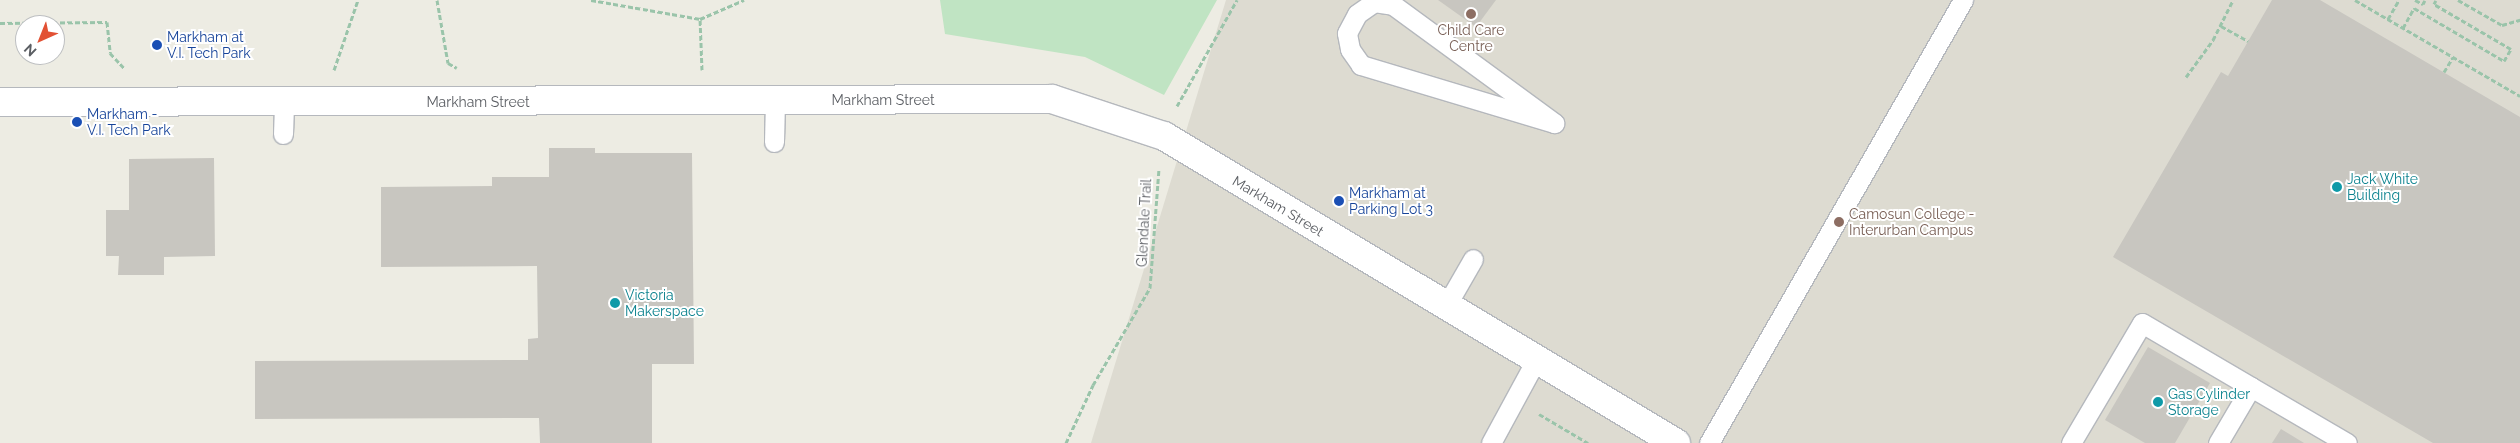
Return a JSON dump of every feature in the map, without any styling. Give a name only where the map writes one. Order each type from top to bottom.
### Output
[{"type":"street","name":"Markham Street","points":[[0,102],[284,104],[1052,99],[1164,136],[1446,306],[1535,362],[1676,443]]},
{"type":"lane","points":[[1709,443],[1963,0]]},
{"type":"lane","points":[[1374,2],[1393,5],[1554,122],[1361,65],[1350,50],[1347,33],[1357,14],[1374,2]]},
{"type":"lane","points":[[774,142],[775,100]]},
{"type":"lane","points":[[283,134],[284,104]]},
{"type":"lane","points":[[1446,306],[1473,259]]},
{"type":"lane","points":[[2071,443],[2142,323],[2347,443]]},
{"type":"lane","points":[[1491,443],[1513,398],[1535,362]]},
{"type":"lane","points":[[2218,443],[2251,387]]},
{"type":"path","points":[[324,74],[333,71],[346,44],[358,0]]},
{"type":"path","points":[[591,0],[700,19]]},
{"type":"path","name":"Glendale Trail","points":[[1066,443],[1093,385],[1150,288],[1164,136],[1175,109],[1237,0]]},
{"type":"path","points":[[2186,78],[2221,26],[2233,0]]},
{"type":"path","points":[[2355,0],[2520,96]]},
{"type":"path","points":[[2388,19],[2399,0]]},
{"type":"path","points":[[2415,0],[2423,4],[2426,0]]},
{"type":"path","points":[[2403,28],[2414,8],[2504,61],[2511,50],[2434,4],[2436,0]]},
{"type":"path","points":[[2458,0],[2502,25],[2520,20]]},
{"type":"path","points":[[0,23],[107,22],[110,53],[132,76]]},
{"type":"path","points":[[2221,26],[2248,42]]},
{"type":"path","points":[[2444,72],[2453,57]]},
{"type":"path","points":[[1513,398],[1588,443]]},
{"type":"shaded area","name":"Camosun College - Interurban Campus","points":[[1226,0],[2520,0],[2520,443],[1091,443]]},
{"type":"green space","points":[[940,0],[1217,0],[1164,95],[1085,57],[945,34]]},
{"type":"building","name":"Child Care Centre","points":[[1438,0],[1496,0],[1476,27]]},
{"type":"building","name":"Jack White Building","points":[[2272,0],[2320,0],[2520,117],[2520,443],[2433,443],[2113,257],[2221,72],[2228,76]]},
{"type":"building","name":"Victoria Makerspace","points":[[549,148],[595,148],[595,153],[692,153],[694,364],[652,364],[652,443],[540,443],[539,418],[255,419],[255,361],[528,360],[528,339],[538,338],[537,266],[381,267],[381,187],[492,186],[492,177],[549,177]]},
{"type":"building","points":[[214,158],[215,256],[164,257],[164,275],[118,275],[119,256],[106,256],[106,210],[129,210],[129,159]]},
{"type":"building","name":"Gas Cylinder Storage","points":[[2148,347],[2210,383],[2175,443],[2145,443],[2105,420]]},
{"type":"building","points":[[2281,429],[2304,443],[2272,443]]},
{"type":"place","name":"Child Care Centre","points":[[1471,14]]},
{"type":"place","name":"Markham at V.I. Tech Park","points":[[157,45]]},
{"type":"place","name":"Markham - V.I. Tech Park","points":[[77,122]]},
{"type":"place","name":"Jack White Building","points":[[2337,187]]},
{"type":"place","name":"Markham at Parking Lot 3","points":[[1339,201]]},
{"type":"place","name":"Camosun College - Interurban Campus","points":[[1839,222]]},
{"type":"place","name":"Victoria Makerspace","points":[[615,303]]},
{"type":"place","name":"Gas Cylinder Storage","points":[[2158,402]]}]
